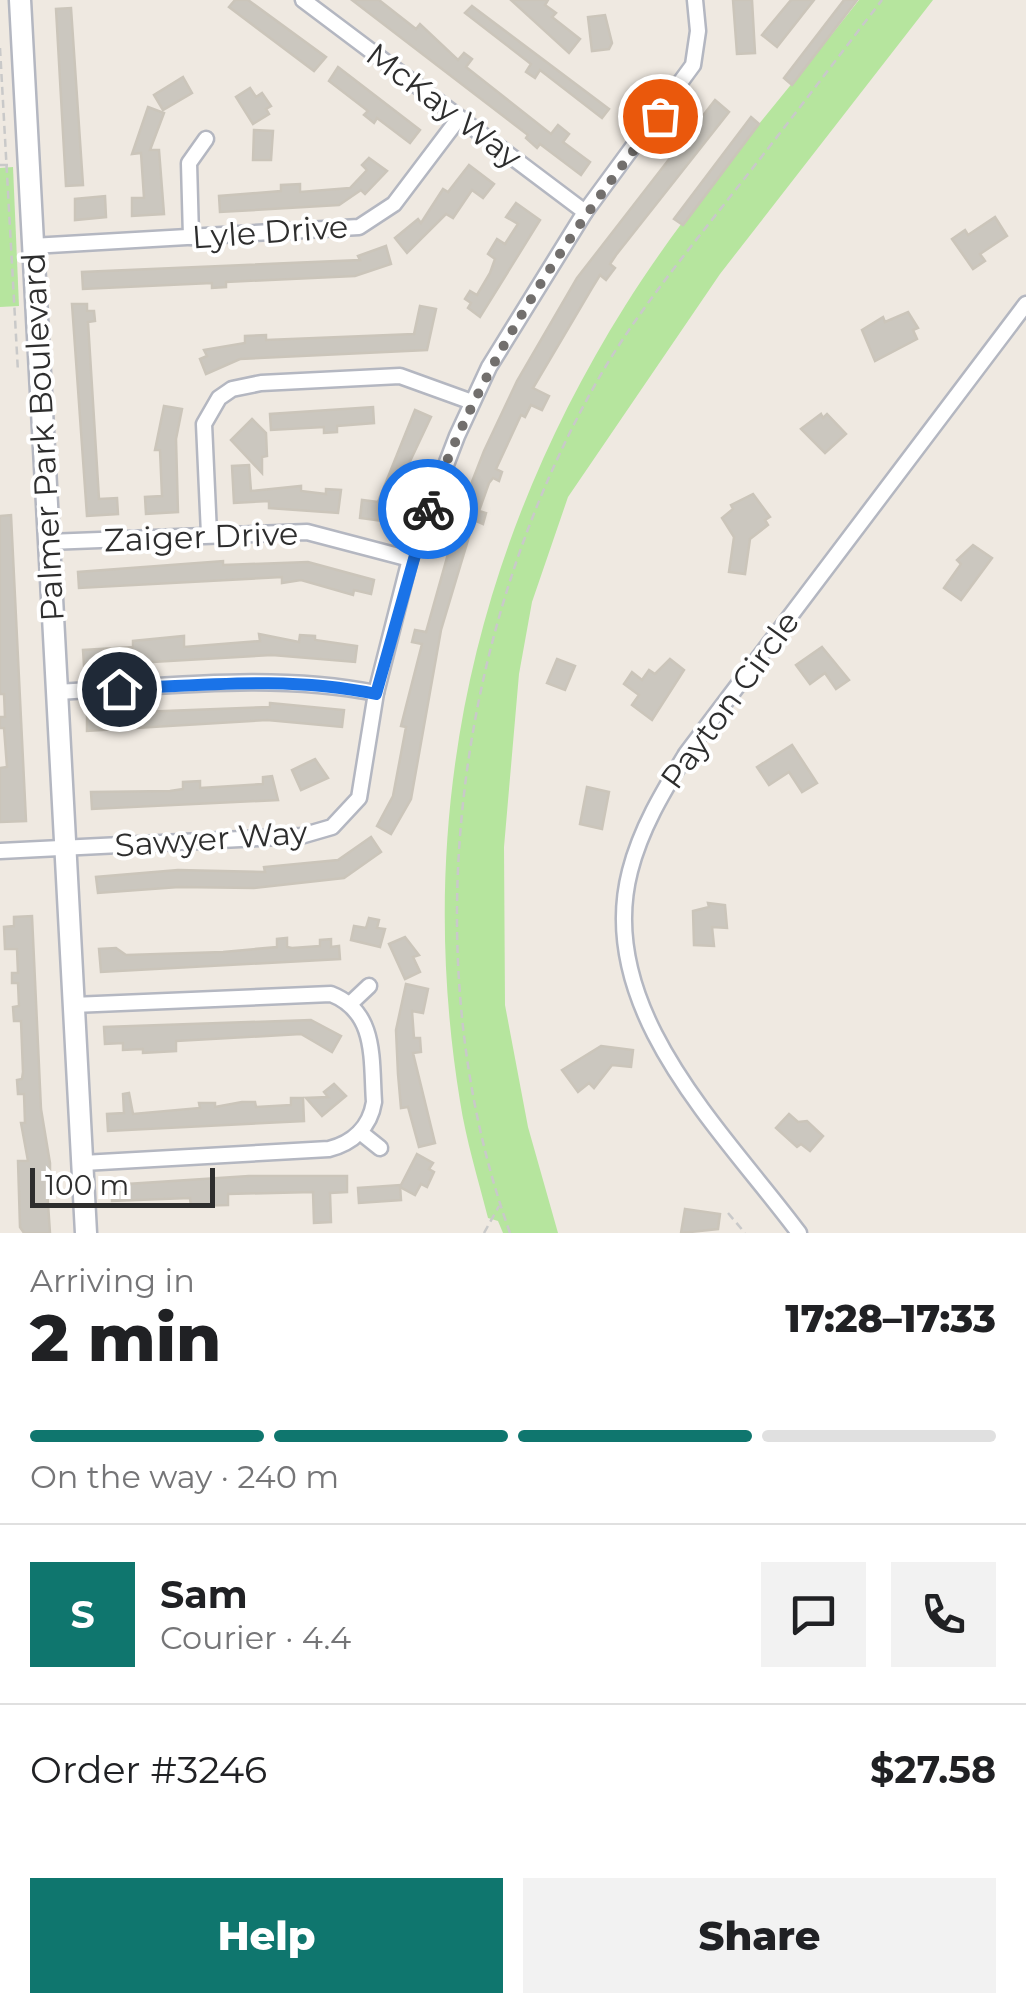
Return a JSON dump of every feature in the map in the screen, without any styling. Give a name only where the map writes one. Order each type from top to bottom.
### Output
[{"type":"main road","name":"Palmer Park Boulevard","points":[[20,0],[86,1233]]},
{"type":"street","name":"McKay Way","points":[[304,0],[585,212]]},
{"type":"street","name":"Sawyer Way","points":[[0,851],[301,836],[332,826],[359,798],[376,694],[410,559],[472,402],[508,332],[585,212],[693,66],[698,31],[694,0]]},
{"type":"street","name":"Lyle Drive","points":[[32,246],[340,231],[370,223],[394,204],[459,118]]},
{"type":"street","points":[[191,238],[189,163],[206,140]]},
{"type":"street","name":"Payton Circle","points":[[799,1233],[669,1060],[648,1020],[628,954],[624,926],[630,873],[656,803],[686,754],[1026,304]]},
{"type":"street","points":[[208,534],[204,424],[220,398],[232,389],[261,382],[400,376],[472,402]]},
{"type":"street","name":"Zaiger Drive","points":[[48,542],[307,532],[410,559]]},
{"type":"street","points":[[57,692],[278,681],[325,683],[376,694]]},
{"type":"street","points":[[352,1002],[368,986]]},
{"type":"street","points":[[73,1005],[318,993],[352,1002],[366,1023],[372,1066],[372,1112],[360,1132],[328,1149],[83,1163]]},
{"type":"street","points":[[360,1132],[380,1148]]},
{"type":"path","points":[[510,1233],[500,1205],[466,1036],[459,891],[474,726],[515,564],[575,423],[623,338],[882,0]]},
{"type":"path","points":[[0,48],[18,372]]},
{"type":"path","points":[[484,1233],[500,1205]]},
{"type":"path","points":[[728,1214],[744,1233]]},
{"type":"green space","points":[[859,0],[933,0],[720,274],[568,497],[532,602],[519,674],[504,847],[505,1005],[528,1127],[558,1233],[503,1233],[498,1221],[488,1218],[460,1101],[448,996],[445,891],[452,789],[468,688],[494,589],[529,493],[572,398],[625,306],[708,189]]},
{"type":"green space","points":[[13,167],[19,306],[0,307],[0,168]]},
{"type":"building","points":[[235,0],[248,0],[326,57],[314,71],[229,7]]},
{"type":"building","points":[[352,0],[379,0],[416,29],[420,24],[458,60],[464,53],[472,59],[466,67],[551,134],[558,125],[569,134],[563,142],[590,162],[581,175],[540,144],[537,148],[526,138],[528,135]]},
{"type":"building","points":[[511,0],[548,0],[545,5],[556,13],[552,17],[580,39],[569,53]]},
{"type":"building","points":[[733,0],[752,0],[755,53],[737,54]]},
{"type":"building","points":[[791,0],[814,0],[777,47],[762,35]]},
{"type":"building","points":[[844,0],[857,0],[792,85],[784,78]]},
{"type":"building","points":[[472,6],[609,109],[602,118],[540,70],[535,78],[526,72],[531,64],[465,13]]},
{"type":"building","points":[[71,8],[83,185],[66,186],[56,9]]},
{"type":"building","points":[[605,15],[612,43],[609,49],[592,51],[588,17]]},
{"type":"building","points":[[338,67],[420,130],[410,143],[377,118],[374,123],[364,115],[368,111],[329,81]]},
{"type":"building","points":[[183,77],[192,93],[163,110],[154,95]]},
{"type":"building","points":[[250,88],[256,97],[262,93],[271,106],[266,109],[269,114],[253,124],[236,97]]},
{"type":"building","points":[[715,100],[729,112],[616,255],[610,264],[615,268],[606,280],[600,275],[533,388],[549,396],[542,410],[531,405],[525,417],[521,415],[496,469],[502,472],[499,481],[493,478],[489,483],[479,511],[486,513],[483,524],[474,520],[441,630],[411,799],[391,834],[377,826],[393,796],[406,727],[401,726],[422,644],[412,642],[415,630],[426,632],[459,515],[484,451],[517,381],[577,278]]},
{"type":"building","points":[[148,107],[164,113],[150,150],[159,150],[164,214],[132,216],[132,198],[144,198],[141,153],[132,154]]},
{"type":"building","points":[[751,117],[759,124],[683,225],[674,219]]},
{"type":"building","points":[[254,130],[273,131],[271,160],[253,160]]},
{"type":"building","points":[[369,158],[387,171],[365,194],[361,190],[339,205],[220,212],[219,196],[281,191],[281,185],[300,184],[300,192],[350,188],[367,170],[362,165]]},
{"type":"building","points":[[469,165],[494,184],[483,198],[472,190],[453,218],[446,214],[407,253],[395,238],[418,219],[421,223],[443,189],[448,192]]},
{"type":"building","points":[[105,196],[106,217],[75,220],[75,199]]},
{"type":"building","points":[[516,203],[540,220],[480,317],[468,308],[471,303],[465,299],[470,291],[477,295],[490,273],[495,259],[488,254],[497,239],[505,244],[518,224],[506,217]]},
{"type":"building","points":[[995,217],[1007,236],[980,254],[985,261],[973,269],[952,239],[965,230],[968,235]]},
{"type":"building","points":[[386,246],[391,264],[355,276],[226,282],[226,287],[212,288],[212,283],[83,289],[82,272],[360,260],[358,256]]},
{"type":"building","points":[[72,304],[87,304],[87,311],[94,311],[95,321],[88,322],[99,499],[117,498],[118,514],[87,516]]},
{"type":"building","points":[[420,306],[436,309],[427,350],[240,359],[206,374],[200,359],[207,356],[204,350],[245,343],[245,336],[266,335],[266,340],[414,334]]},
{"type":"building","points":[[908,312],[918,328],[913,330],[917,339],[875,361],[862,330],[883,317],[885,322]]},
{"type":"building","points":[[164,406],[182,409],[176,439],[178,512],[146,514],[145,497],[162,496],[160,450],[155,450]]},
{"type":"building","points":[[373,407],[374,423],[337,426],[337,432],[324,433],[324,427],[271,430],[270,414]]},
{"type":"building","points":[[415,410],[431,417],[396,491],[391,522],[360,518],[362,500],[378,502]]},
{"type":"building","points":[[821,414],[823,418],[827,414],[846,434],[825,453],[801,429]]},
{"type":"building","points":[[252,419],[266,433],[267,456],[262,457],[262,473],[231,440]]},
{"type":"building","points":[[249,465],[251,491],[301,486],[301,491],[326,494],[326,489],[341,490],[338,513],[269,508],[269,501],[234,503],[232,466]]},
{"type":"building","points":[[753,494],[770,517],[765,520],[768,525],[750,539],[745,574],[729,572],[734,537],[722,518],[733,509],[731,505]]},
{"type":"building","points":[[11,515],[26,821],[0,822],[0,768],[7,767],[4,728],[0,728],[0,717],[5,717],[4,694],[0,694],[0,516]]},
{"type":"building","points":[[973,545],[992,558],[961,600],[944,588],[961,564],[957,560]]},
{"type":"building","points":[[223,561],[223,565],[308,562],[374,580],[371,594],[354,590],[353,595],[301,580],[282,583],[282,577],[79,588],[78,572]]},
{"type":"building","points":[[259,634],[299,642],[300,635],[315,636],[315,640],[357,646],[355,662],[272,655],[84,666],[83,650],[133,647],[133,641],[184,636],[184,647],[260,641]]},
{"type":"building","points":[[822,647],[849,680],[836,689],[825,673],[810,684],[796,665]]},
{"type":"building","points":[[557,659],[575,666],[565,690],[547,683]]},
{"type":"building","points":[[670,659],[684,670],[652,720],[632,705],[639,695],[624,684],[632,672],[642,680],[649,670],[655,674]]},
{"type":"building","points":[[270,703],[344,710],[342,727],[267,720],[87,731],[87,714],[270,707]]},
{"type":"building","points":[[792,745],[817,783],[802,792],[789,772],[769,785],[757,767]]},
{"type":"building","points":[[315,759],[328,778],[301,790],[292,770]]},
{"type":"building","points":[[272,776],[278,800],[92,809],[91,792],[170,791],[183,789],[183,782],[200,781],[200,788],[263,784],[263,777]]},
{"type":"building","points":[[587,787],[609,792],[602,829],[580,824]]},
{"type":"building","points":[[371,837],[381,852],[344,878],[254,888],[179,887],[98,893],[96,877],[178,870],[265,872],[264,867],[338,860]]},
{"type":"building","points":[[708,903],[725,905],[727,928],[712,927],[714,946],[694,945],[693,911],[709,907]]},
{"type":"building","points":[[32,916],[41,1109],[50,1163],[50,1174],[46,1174],[50,1233],[24,1233],[20,1227],[18,1161],[28,1161],[21,1123],[25,1123],[24,1094],[18,1094],[17,1080],[22,1079],[23,1072],[21,1021],[14,1021],[13,1007],[19,1006],[18,983],[12,983],[12,973],[18,973],[17,949],[5,949],[4,927],[14,926],[14,917]]},
{"type":"building","points":[[369,918],[379,920],[377,928],[385,929],[380,947],[351,940],[354,926],[366,928]]},
{"type":"building","points":[[405,937],[419,955],[413,957],[420,972],[405,979],[389,944]]},
{"type":"building","points":[[287,938],[287,947],[292,948],[320,946],[320,940],[331,939],[331,947],[339,946],[340,959],[101,972],[99,949],[116,948],[126,955],[223,952],[277,947],[277,939]]},
{"type":"building","points":[[406,984],[428,989],[423,1013],[412,1011],[414,1038],[420,1038],[421,1052],[413,1053],[435,1143],[419,1147],[408,1107],[401,1108],[398,1074],[396,1030]]},
{"type":"building","points":[[311,1020],[341,1036],[332,1052],[301,1034],[176,1041],[176,1051],[143,1053],[143,1049],[123,1050],[123,1043],[105,1044],[104,1027]]},
{"type":"building","points":[[601,1046],[633,1050],[631,1067],[612,1065],[594,1088],[589,1083],[578,1092],[562,1070]]},
{"type":"building","points":[[334,1084],[346,1096],[322,1116],[306,1098],[328,1097],[324,1092]]},
{"type":"building","points":[[129,1093],[133,1114],[200,1108],[199,1103],[215,1103],[215,1107],[242,1102],[255,1102],[256,1107],[291,1105],[291,1098],[303,1098],[304,1121],[108,1131],[107,1114],[124,1113],[123,1094]]},
{"type":"building","points":[[789,1114],[798,1122],[807,1121],[823,1136],[810,1151],[801,1144],[797,1147],[776,1128]]},
{"type":"building","points":[[417,1154],[433,1163],[429,1169],[434,1172],[427,1187],[421,1184],[415,1195],[400,1187]]},
{"type":"building","points":[[249,1176],[347,1176],[347,1192],[330,1193],[331,1222],[314,1223],[313,1192],[228,1194],[228,1205],[191,1206],[190,1198],[112,1201],[112,1185]]},
{"type":"building","points":[[400,1185],[401,1200],[359,1203],[358,1188]]},
{"type":"building","points":[[685,1209],[720,1214],[718,1229],[681,1233]]},
{"type":"way so far","points":[[428,509],[456,436],[508,332],[585,212],[660,116]]},
{"type":"route","points":[[119,689],[278,681],[325,683],[376,694],[410,559],[428,509]]}]
